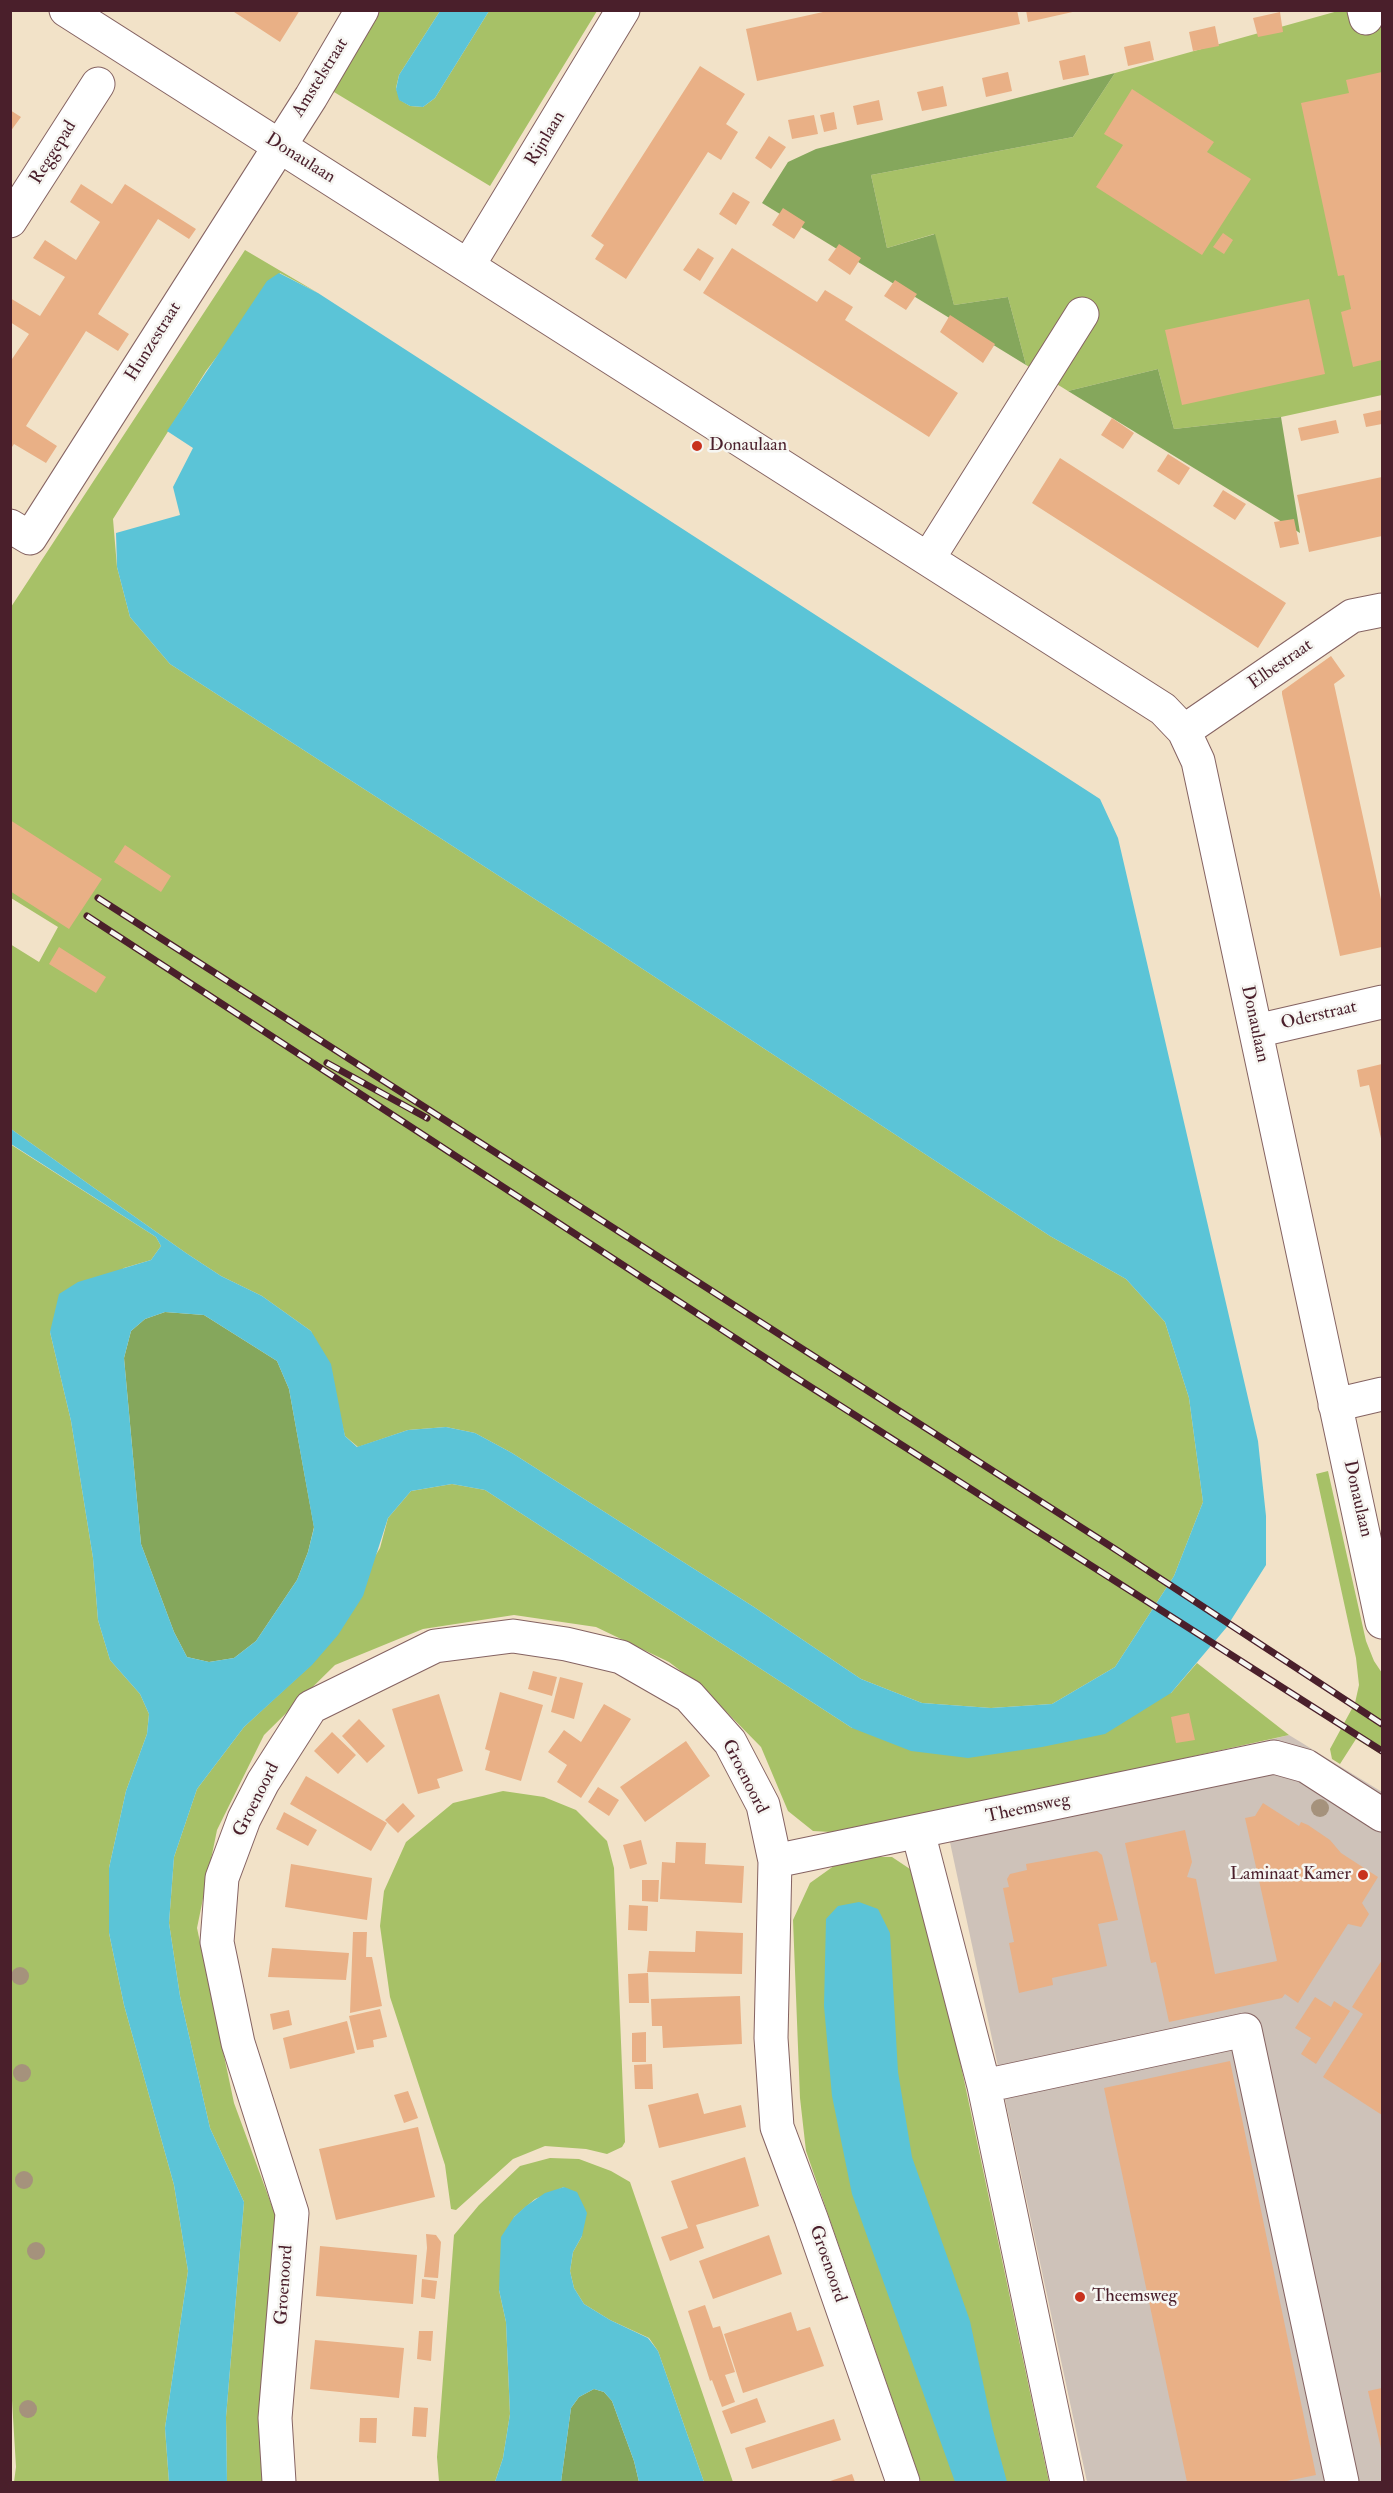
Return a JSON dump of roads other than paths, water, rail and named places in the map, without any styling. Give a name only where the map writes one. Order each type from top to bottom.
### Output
[{"type":"street","name":"Donaulaan","points":[[66,10],[1163,710],[1184,731],[1198,761],[1383,1622]]},
{"type":"street","name":"Amstelstraat","points":[[279,146],[362,10]]},
{"type":"street","name":"Rijnlaan","points":[[468,266],[623,10]]},
{"type":"street","name":"Reggepad","points":[[10,221],[98,84]]},
{"type":"street","name":"Hunzestraat","points":[[20,532],[279,146]]},
{"type":"street","points":[[928,559],[1082,314]]},
{"type":"street","name":"Elbestraat","points":[[1184,731],[1352,616],[1383,610]]},
{"type":"street","name":"Oderstraat","points":[[1256,1031],[1383,1002]]},
{"type":"street","points":[[1335,1405],[1383,1394]]},
{"type":"street","name":"Groenoord","points":[[279,2482],[275,2418],[292,2214],[238,2043],[217,1942],[222,1878],[244,1819],[263,1782],[311,1707],[435,1646],[513,1636],[566,1644],[621,1657],[689,1696],[730,1742],[763,1805],[775,1861],[771,2038],[777,2127],[903,2482]]},
{"type":"street","name":"Theemsweg","points":[[918,1832],[1274,1757],[1306,1766],[1383,1815]]},
{"type":"street","points":[[775,1861],[918,1832],[984,2086],[1067,2482]]},
{"type":"street","points":[[984,2086],[1245,2030],[1342,2482]]},
{"type":"water","points":[[440,11],[489,11],[435,98],[423,107],[410,106],[399,100],[396,89],[399,75]]},
{"type":"water","points":[[279,273],[318,293],[1100,799],[1118,838],[1258,1441],[1266,1516],[1266,1565],[1226,1628],[1171,1693],[1105,1734],[1042,1747],[968,1758],[911,1751],[852,1728],[485,1490],[452,1484],[411,1491],[388,1518],[363,1596],[338,1635],[312,1665],[244,1727],[197,1789],[174,1857],[169,1923],[180,1996],[210,2128],[244,2202],[226,2417],[227,2482],[169,2482],[165,2428],[188,2271],[174,2185],[124,2005],[109,1933],[109,1868],[126,1791],[147,1734],[149,1714],[140,1694],[110,1660],[98,1620],[93,1558],[71,1421],[50,1332],[59,1294],[78,1282],[151,1260],[161,1246],[156,1237],[11,1144],[11,1129],[186,1253],[221,1276],[262,1296],[311,1331],[331,1364],[345,1436],[357,1447],[408,1430],[446,1427],[475,1433],[512,1453],[754,1607],[861,1679],[922,1703],[991,1708],[1052,1704],[1115,1667],[1174,1576],[1203,1502],[1189,1398],[1165,1322],[1126,1279],[1050,1236],[600,941],[170,664],[130,617],[117,567],[116,533],[180,515],[173,487],[193,448],[167,431],[267,281]],"holes":[[[165,1312],[204,1315],[277,1361],[289,1389],[314,1528],[297,1580],[256,1641],[234,1658],[209,1662],[187,1657],[174,1632],[141,1544],[124,1358],[131,1331],[145,1319]]]},
{"type":"water","points":[[859,1902],[878,1909],[890,1933],[898,2072],[912,2157],[970,2321],[993,2430],[1007,2482],[955,2482],[852,2194],[832,2096],[824,2006],[826,1919],[838,1906]]},
{"type":"water","points":[[564,2187],[577,2192],[587,2213],[582,2236],[573,2252],[570,2271],[574,2288],[584,2304],[610,2320],[648,2338],[658,2351],[704,2482],[639,2482],[634,2461],[612,2401],[604,2392],[594,2389],[579,2397],[571,2408],[561,2482],[495,2482],[503,2458],[510,2414],[506,2322],[499,2290],[501,2237],[514,2217],[526,2206],[545,2193]]},
{"type":"railway","points":[[98,898],[1118,1551],[1382,1724]]},
{"type":"railway","points":[[87,916],[784,1370],[1382,1751]]},
{"type":"railway","points":[[327,1063],[427,1118]]},
{"type":"place","name":"Donaulaan","points":[[697,446]]},
{"type":"place","name":"Laminaat Kamer","points":[[1363,1875]]},
{"type":"place","name":"Theemsweg","points":[[1080,2297]]}]
